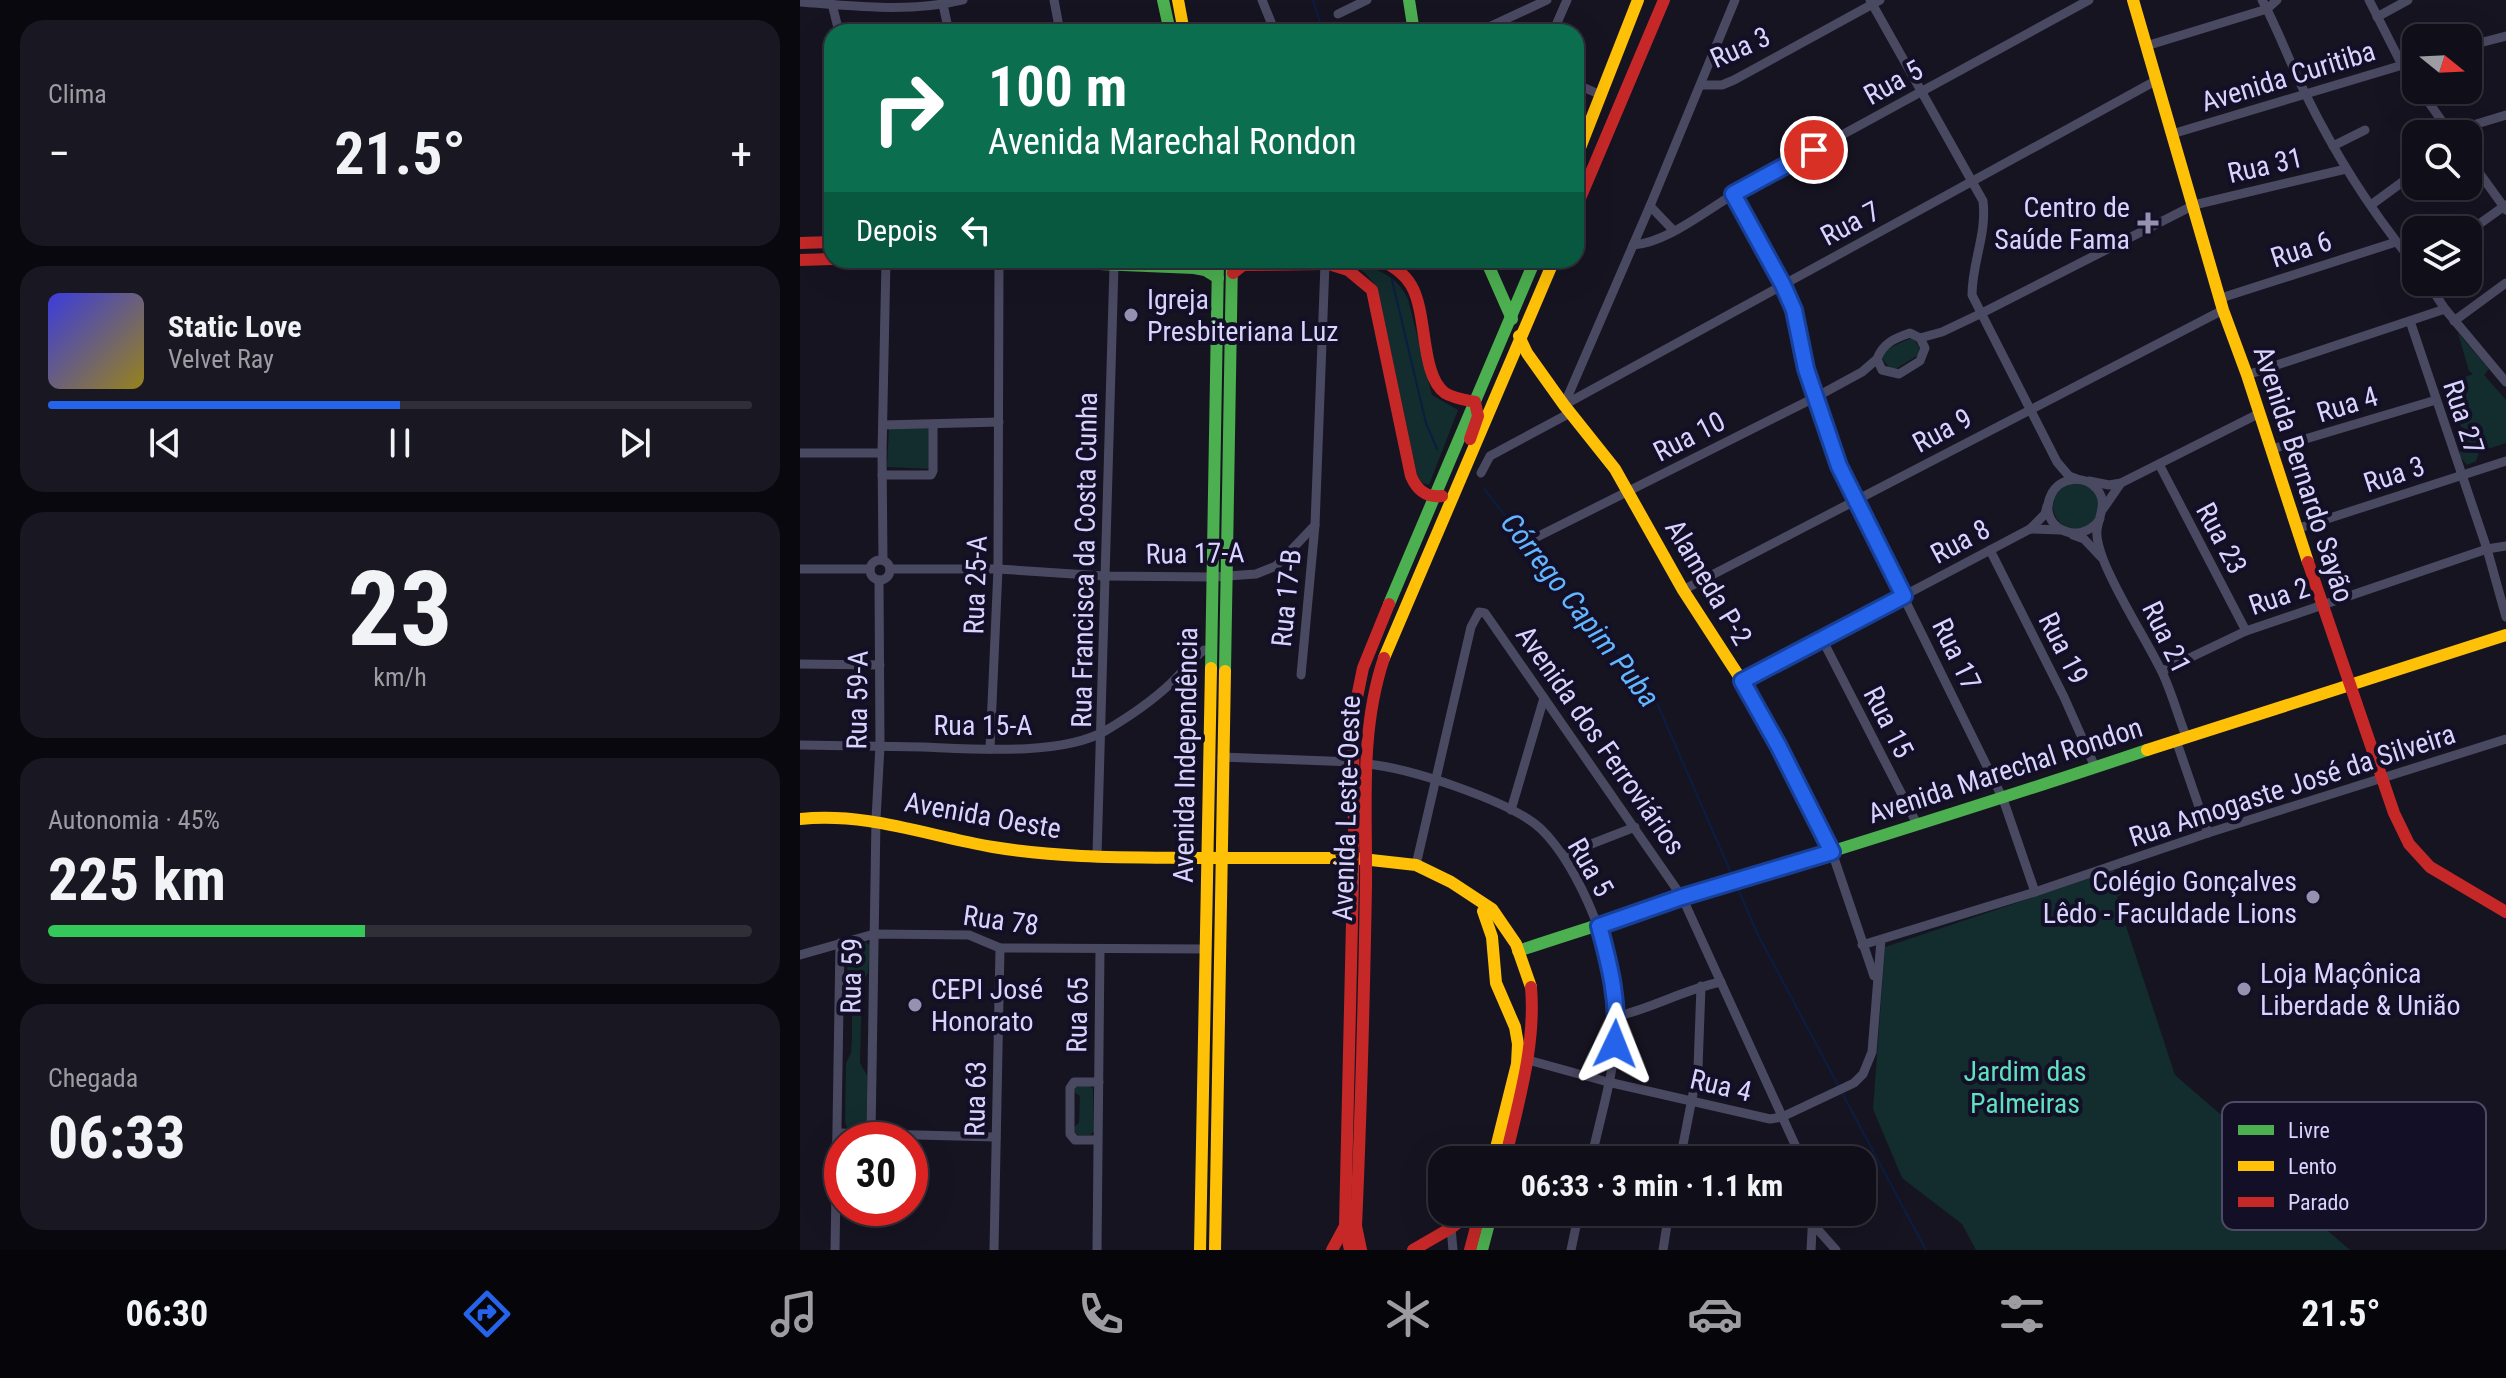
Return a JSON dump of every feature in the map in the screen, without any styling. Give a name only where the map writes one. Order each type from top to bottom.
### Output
[{"type":"main road","points":[[1163,0],[1168,24]]},
{"type":"main road","points":[[1178,0],[1182,24]]},
{"type":"main road","points":[[1409,0],[1413,24]]},
{"type":"main road","points":[[1584,138],[1638,0]]},
{"type":"main road","points":[[1584,189],[1664,0]]},
{"type":"main road","name":"Avenida Bernardo Sayão","points":[[2133,0],[2222,304],[2394,813],[2409,844],[2430,867],[2506,912]]},
{"type":"main road","points":[[800,243],[824,242]]},
{"type":"main road","points":[[800,260],[824,259]]},
{"type":"main road","points":[[1194,268],[1218,270]]},
{"type":"main road","name":"Avenida Independência","points":[[1200,1250],[1208,858],[1225,663],[1228,577],[1232,268]]},
{"type":"main road","points":[[1341,268],[1372,290],[1411,476],[1421,493],[1434,498],[1456,489]]},
{"type":"main road","points":[[1395,268],[1414,288],[1436,385],[1447,395],[1475,402],[1479,412],[1467,448],[1469,461]]},
{"type":"main road","name":"Alameda P-2","points":[[1490,268],[1527,353],[1567,409],[1598,445],[1627,492],[1683,590],[1742,681],[1832,852]]},
{"type":"main road","name":"Avenida Leste-Oeste","points":[[1350,1250],[1360,763],[1353,717],[1363,668],[1532,268]]},
{"type":"main road","name":"Avenida Leste-Oeste","points":[[1360,763],[1383,660],[1551,268]]},
{"type":"main road","name":"Avenida Independência","points":[[1215,1250],[1222,858],[1209,650],[1218,270]]},
{"type":"main road","points":[[1500,286],[1510,289],[1526,283]]},
{"type":"main road","points":[[1215,432],[1230,432]]},
{"type":"main road","name":"Avenida Marechal Rondon","points":[[1518,951],[1682,897],[2003,799],[2181,738],[2506,635]]},
{"type":"main road","name":"Avenida Oeste","points":[[803,818],[845,816],[876,819],[991,847],[1043,854],[1359,859],[1416,865],[1451,882],[1492,909],[1518,951],[1531,987],[1534,1029],[1508,1146]]},
{"type":"main road","points":[[1476,900],[1491,924],[1496,982],[1517,1036],[1517,1068],[1496,1146]]},
{"type":"main road","points":[[1497,969],[1504,957],[1518,951]]},
{"type":"main road","points":[[1509,1011],[1532,1003]]},
{"type":"main road","points":[[1351,1226],[1368,1250]]},
{"type":"main road","name":"Avenida Leste-Oeste","points":[[1332,1250],[1351,1226]]},
{"type":"main road","name":"Avenida Leste-Oeste","points":[[1351,1226],[1361,1250]]},
{"type":"main road","points":[[1413,1250],[1454,1226]]},
{"type":"main road","points":[[1470,1250],[1476,1226]]},
{"type":"main road","points":[[1482,1250],[1488,1226]]},
{"type":"street","points":[[800,2],[890,7],[963,0]]},
{"type":"street","points":[[1054,0],[1058,24]]},
{"type":"street","points":[[1262,0],[1272,24]]},
{"type":"street","points":[[1338,14],[1367,0]]},
{"type":"street","points":[[1495,24],[1547,0]]},
{"type":"street","points":[[1556,24],[1567,0]]},
{"type":"street","points":[[1567,409],[1735,0]]},
{"type":"street","name":"Rua 5","points":[[1633,245],[1650,242],[1673,230],[1733,194],[2089,0]]},
{"type":"street","points":[[2146,46],[2277,0]]},
{"type":"street","points":[[2369,0],[2402,65]]},
{"type":"street","points":[[2377,17],[2408,0]]},
{"type":"street","points":[[1874,1],[1983,201],[1985,223],[1972,275],[1972,295],[2028,409],[2057,462],[2069,476],[2109,485],[2121,483],[2260,413]]},
{"type":"street","name":"Rua 3","points":[[1701,85],[1722,85],[1734,80],[1874,1]]},
{"type":"street","points":[[942,2],[947,24]]},
{"type":"street","points":[[832,4],[837,24]]},
{"type":"street","points":[[2265,4],[2305,94],[2333,146],[2402,249]]},
{"type":"street","points":[[2482,42],[2506,36]]},
{"type":"street","name":"Avenida Curitiba","points":[[2172,134],[2402,65]]},
{"type":"street","name":"Rua 7","points":[[1481,473],[1490,456],[1567,409],[1783,285],[2157,80]]},
{"type":"street","points":[[1584,88],[1601,95]]},
{"type":"street","points":[[2482,123],[2506,115]]},
{"type":"street","points":[[2333,146],[2365,130]]},
{"type":"street","name":"Rua 31","points":[[2194,205],[2346,169]]},
{"type":"street","points":[[2482,176],[2505,207],[2482,223]]},
{"type":"street","points":[[2371,205],[2402,182]]},
{"type":"street","points":[[1733,194],[1794,310],[1806,369],[1816,397]]},
{"type":"street","points":[[1920,338],[1942,332],[1982,313],[2194,205]]},
{"type":"street","points":[[1650,206],[1673,230]]},
{"type":"street","name":"Rua 6","points":[[2222,304],[2396,242]]},
{"type":"street","points":[[883,560],[875,561],[870,569],[872,576],[879,580],[887,577],[890,569],[883,560],[886,268]]},
{"type":"street","name":"Rua 25-A","points":[[990,749],[998,569],[999,268]]},
{"type":"street","name":"Rua Francisca da Costa Cunha","points":[[1097,855],[1114,268]]},
{"type":"street","points":[[1315,525],[1321,268]]},
{"type":"street","points":[[2454,321],[2506,283]]},
{"type":"street","points":[[2436,296],[2454,321],[2505,378]]},
{"type":"street","name":"Rua 9","points":[[1683,590],[1856,501],[2222,304]]},
{"type":"street","points":[[2247,375],[2445,309]]},
{"type":"street","name":"Rua 27","points":[[2410,321],[2487,549],[2506,617]]},
{"type":"street","points":[[1925,348],[1920,338],[1910,333],[1895,338],[1881,348],[1877,359],[1882,370],[1899,374],[1920,361],[1925,348],[1942,332]]},
{"type":"street","name":"Rua 10","points":[[1535,538],[1816,397],[1862,372],[1877,359]]},
{"type":"street","name":"Rua 10","points":[[1862,372],[1882,370]]},
{"type":"street","name":"Rua 17","points":[[1816,397],[1839,466],[2003,799],[2035,892]]},
{"type":"street","name":"Rua 4","points":[[2272,449],[2436,400]]},
{"type":"street","points":[[883,425],[999,422]]},
{"type":"street","points":[[882,475],[931,475],[933,425]]},
{"type":"street","points":[[800,453],[882,453]]},
{"type":"street","name":"Rua 3","points":[[2296,529],[2506,461]]},
{"type":"street","points":[[2057,462],[2050,516],[2066,532],[2088,531],[2121,483]]},
{"type":"street","name":"Rua 23","points":[[2160,466],[2246,631]]},
{"type":"street","points":[[2051,495],[2060,484],[2081,480],[2099,492],[2102,514]]},
{"type":"street","name":"Rua 8","points":[[1742,681],[2030,529],[2045,514],[2051,495]]},
{"type":"street","name":"Rua 21","points":[[2102,514],[2096,532],[2103,559],[2162,671],[2208,833]]},
{"type":"street","name":"Rua 17-A","points":[[890,569],[998,569],[1104,576],[1228,577],[1269,570],[1315,525]]},
{"type":"street","name":"Rua 17-B","points":[[1301,675],[1315,525]]},
{"type":"street","name":"Rua 8","points":[[2030,529],[2066,532]]},
{"type":"street","name":"Rua 21","points":[[2066,532],[2084,539],[2103,559]]},
{"type":"street","name":"Rua 2","points":[[2162,671],[2246,631],[2487,549],[2506,546]]},
{"type":"street","name":"Rua 19","points":[[1990,550],[2064,697],[2095,767]]},
{"type":"street","points":[[800,569],[870,569]]},
{"type":"street","name":"Rua 59-A","points":[[876,819],[880,746],[879,580]]},
{"type":"street","name":"Avenida dos Ferroviários","points":[[1436,779],[1471,627],[1479,612],[1490,618],[1682,897],[1795,1146]]},
{"type":"street","name":"Rua 15","points":[[1822,639],[1917,824]]},
{"type":"street","points":[[1209,650],[1225,663]]},
{"type":"street","name":"Rua 15-A","points":[[800,745],[990,749],[1047,746],[1102,733],[1166,688],[1191,659],[1209,650]]},
{"type":"street","points":[[800,664],[880,665]]},
{"type":"street","points":[[1511,810],[1544,698]]},
{"type":"street","name":"Rua Amogaste José da Silveira","points":[[1862,945],[2506,739]]},
{"type":"street","name":"Rua 5","points":[[1217,757],[1383,765],[1436,779],[1511,810],[1541,829],[1563,855],[1599,926],[1616,993],[1618,1016],[1594,1146]]},
{"type":"street","points":[[1416,865],[1436,779]]},
{"type":"street","name":"Rua 59","points":[[871,1122],[876,819]]},
{"type":"street","points":[[1563,855],[1635,827]]},
{"type":"street","name":"Alameda P-2","points":[[1832,852],[1875,983]]},
{"type":"street","name":"Rua 78","points":[[800,955],[874,934],[969,935],[1000,948],[1206,949]]},
{"type":"street","points":[[1875,983],[1881,940]]},
{"type":"street","name":"Rua 59","points":[[839,1122],[840,943]]},
{"type":"street","name":"Rua 63","points":[[994,1250],[1000,948]]},
{"type":"street","name":"Rua 65","points":[[1097,1250],[1100,949]]},
{"type":"street","points":[[1618,1016],[1701,986],[1721,982]]},
{"type":"street","name":"Rua 4","points":[[1528,1060],[1608,1082],[1770,1119],[1782,1117],[1854,1083],[1863,1074],[1872,1052],[1875,983]]},
{"type":"street","points":[[1683,1146],[1700,1042],[1701,986]]},
{"type":"street","name":"Rua 65","points":[[1097,1140],[1075,1140],[1070,1134],[1070,1088],[1074,1082],[1099,1082]]},
{"type":"street","points":[[928,1135],[996,1137]]},
{"type":"street","name":"Rua 59","points":[[835,1250],[836,1226]]},
{"type":"street","points":[[1571,1250],[1576,1226]]},
{"type":"street","points":[[1663,1250],[1667,1226]]},
{"type":"street","points":[[1811,1250],[1812,1226]]},
{"type":"street","points":[[1819,1226],[1836,1250]]},
{"type":"street","points":[[1451,1228],[1453,1250]]},
{"type":"green space","points":[[1358,268],[1383,273],[1403,290],[1408,299],[1432,395],[1458,410],[1429,485],[1422,483],[1417,475],[1377,287]]},
{"type":"green space","points":[[2458,333],[2489,369],[2484,375],[2506,400],[2506,443],[2479,452],[2476,461],[2467,465],[2459,455],[2464,439],[2450,383],[2473,374],[2469,371]]},
{"type":"green space","points":[[1913,337],[1922,353],[1892,371],[1880,356],[1885,350]]},
{"type":"green space","points":[[889,428],[930,428],[930,469],[887,467]]},
{"type":"green space","points":[[2076,483],[2092,490],[2099,506],[2092,522],[2076,529],[2060,522],[2053,506],[2060,490]]},
{"type":"green space","name":"Jardim das Palmeiras","points":[[2114,870],[2122,894],[2117,897],[2121,911],[2175,1075],[2222,1116],[2222,1230],[2327,1230],[2350,1250],[1976,1250],[1962,1224],[1902,1178],[1873,1109],[1885,947]]},
{"type":"green space","points":[[865,942],[870,945],[868,973],[862,982],[860,1063],[867,1075],[867,1122],[845,1122],[846,1063],[851,1053],[852,1038],[852,1001],[847,993],[848,949]]},
{"type":"green space","points":[[1076,1085],[1089,1085],[1093,1089],[1094,1131],[1090,1135],[1074,1132],[1074,1127],[1079,1123],[1080,1096],[1074,1092]]},
{"type":"waterway","name":"Córrego Capim Puba","points":[[1313,0],[1320,24]]},
{"type":"waterway","name":"Córrego Capim Puba","points":[[1392,280],[1426,423],[1437,449]]},
{"type":"waterway","name":"Córrego Capim Puba","points":[[1484,489],[1653,694],[1732,875]]},
{"type":"waterway","name":"Córrego Capim Puba","points":[[1736,884],[1757,933],[1838,1085]]},
{"type":"waterway","name":"Córrego Capim Puba","points":[[1841,1091],[1926,1250]]},
{"type":"traffic: fast","points":[[1163,0],[1168,24]]},
{"type":"traffic: fast","points":[[1409,0],[1413,24]]},
{"type":"traffic: fast","points":[[1194,268],[1218,278]]},
{"type":"traffic: fast","points":[[1211,668],[1218,268]]},
{"type":"traffic: fast","points":[[1225,671],[1232,268]]},
{"type":"traffic: fast","points":[[1490,268],[1512,319]]},
{"type":"traffic: fast","points":[[1389,604],[1532,268]]},
{"type":"traffic: fast","points":[[1518,951],[2147,750]]},
{"type":"traffic: fast","points":[[1482,1250],[1488,1226]]},
{"type":"traffic: slow","points":[[1178,0],[1182,24]]},
{"type":"traffic: slow","points":[[1584,138],[1638,0]]},
{"type":"traffic: slow","points":[[2133,0],[2223,310],[2308,562]]},
{"type":"traffic: slow","points":[[1384,658],[1551,268]]},
{"type":"traffic: slow","points":[[1519,336],[1527,353],[1564,405],[1615,469],[1683,590],[1742,681],[1832,852]]},
{"type":"traffic: slow","points":[[2147,750],[2506,635]]},
{"type":"traffic: slow","points":[[1200,1250],[1211,668]]},
{"type":"traffic: slow","points":[[1215,1250],[1225,671]]},
{"type":"traffic: slow","points":[[800,819],[874,822],[993,847],[1047,854],[1208,858]]},
{"type":"traffic: slow","points":[[1213,858],[1353,858],[1416,865],[1451,882],[1492,909],[1516,944],[1531,987]]},
{"type":"traffic: slow","points":[[1483,911],[1492,937],[1496,983],[1515,1027],[1518,1044],[1517,1064],[1496,1146]]},
{"type":"traffic: jam","points":[[1584,189],[1664,0]]},
{"type":"traffic: jam","points":[[800,243],[824,242]]},
{"type":"traffic: jam","points":[[800,260],[824,259]]},
{"type":"traffic: jam","points":[[1233,273],[1239,268]]},
{"type":"traffic: jam","points":[[1342,268],[1372,290],[1411,476],[1423,492],[1442,496]]},
{"type":"traffic: jam","points":[[1394,268],[1405,277],[1416,297],[1428,358],[1437,384],[1448,395],[1475,402],[1478,416],[1470,439]]},
{"type":"traffic: jam","points":[[2308,562],[2394,813],[2409,844],[2430,867],[2506,912]]},
{"type":"traffic: jam","points":[[1350,1250],[1345,1226],[1354,835],[1353,717],[1363,668],[1389,604]]},
{"type":"traffic: jam","points":[[1361,1250],[1356,1226],[1366,886],[1366,771],[1371,714],[1384,658]]},
{"type":"traffic: jam","points":[[1508,1146],[1528,1053],[1531,987]]},
{"type":"traffic: jam","points":[[1332,1250],[1345,1226]]},
{"type":"traffic: jam","points":[[1413,1250],[1454,1226]]},
{"type":"traffic: jam","points":[[1470,1250],[1476,1226]]},
{"type":"place","name":"Centro de Saúde Fama","points":[[2148,223]]},
{"type":"place","name":"Igreja Presbiteriana Luz","points":[[1131,315]]},
{"type":"place","name":"Colégio Gonçalves Lêdo - Faculdade Lions","points":[[2313,897]]},
{"type":"place","name":"Loja Maçônica Liberdade & União","points":[[2244,989]]},
{"type":"place","name":"CEPI José Honorato","points":[[915,1005]]},
{"type":"route","points":[[1615,1044],[1618,1016],[1616,993],[1599,926],[1682,897],[1832,852],[1742,681],[1904,596],[1839,466],[1806,369],[1794,310],[1733,194],[1814,150]]}]
